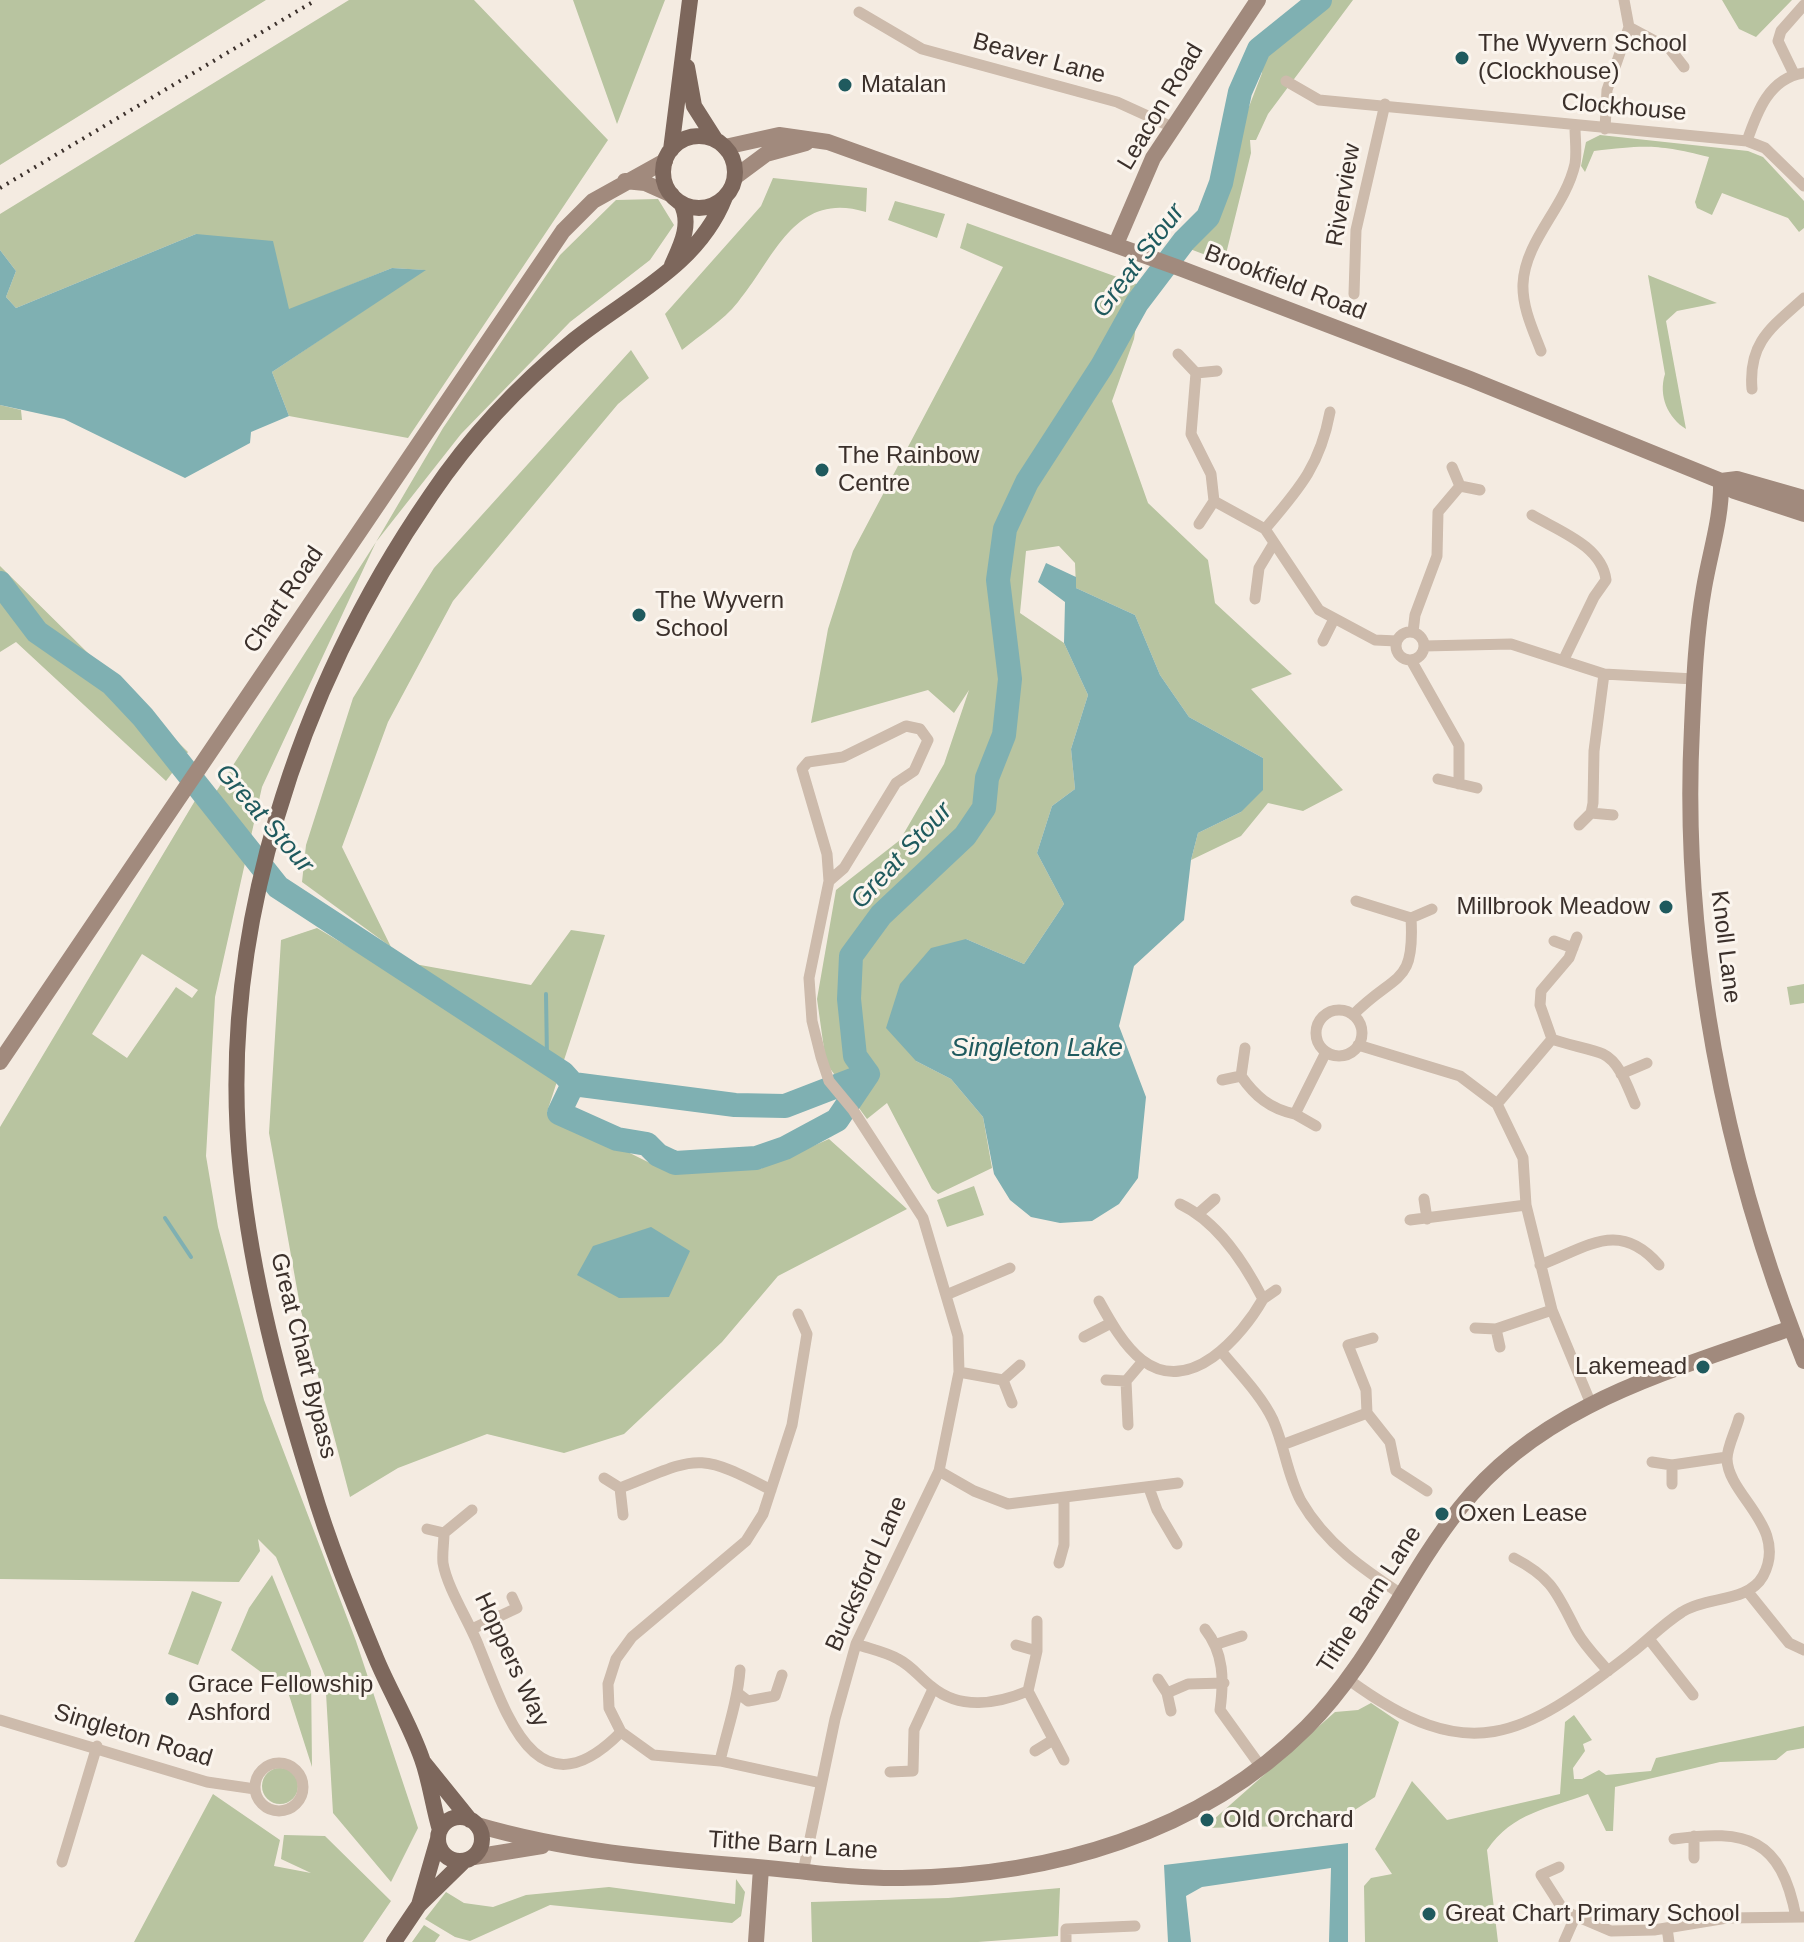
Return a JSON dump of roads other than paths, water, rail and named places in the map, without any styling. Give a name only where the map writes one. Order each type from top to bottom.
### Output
[{"type":"main road","points":[[670,270],[686,228],[686,212],[664,182],[690,0]]},
{"type":"main road","points":[[676,199],[704,208],[725,197],[735,177],[734,161],[694,106],[684,45]]},
{"type":"main road","points":[[668,155],[691,137],[720,143]]},
{"type":"main road","name":"Great Chart Bypass","points":[[439,1834],[423,1762],[376,1658],[313,1490],[266,1324],[254,1263],[240,1168],[239,1089],[240,1007],[258,892],[271,839],[315,704],[349,632],[435,488],[486,425],[542,368],[670,270],[705,236],[725,197]]},
{"type":"main road","name":"Great Chart Bypass","points":[[423,1762],[474,1822]]},
{"type":"main road","points":[[394,1942],[419,1905],[469,1859],[482,1838],[474,1822],[450,1820],[439,1834],[419,1905]]},
{"type":"main road","points":[[439,1834],[446,1856],[469,1859]]},
{"type":"street","name":"Leacon Road","points":[[1116,244],[1153,158],[1258,0]]},
{"type":"street","points":[[1605,129],[1607,90],[1629,27],[1624,0]]},
{"type":"street","points":[[1747,141],[1762,104],[1773,88],[1799,74],[1778,41],[1781,31],[1804,5]]},
{"type":"street","name":"Beaver Lane","points":[[859,12],[894,36],[950,58],[1140,110],[1172,127]]},
{"type":"street","points":[[1629,27],[1670,49],[1684,67]]},
{"type":"street","name":"Clockhouse","points":[[1286,81],[1319,100],[1385,104],[1575,127],[1747,141],[1765,148],[1804,186]]},
{"type":"street","name":"Riverview","points":[[1354,294],[1356,230],[1385,104]]},
{"type":"street","points":[[1541,351],[1525,301],[1524,271],[1530,250],[1555,211],[1572,174],[1576,161],[1575,127]]},
{"type":"street","name":"Brookfield Road","points":[[720,143],[779,135],[828,142],[1182,269],[1470,379],[1721,481],[1734,491],[1804,514]]},
{"type":"street","name":"Brookfield Road","points":[[735,177],[756,160],[777,150],[828,142]]},
{"type":"street","name":"Chart Road","points":[[0,1062],[563,231],[593,201],[668,155]]},
{"type":"street","points":[[625,181],[645,183],[676,199]]},
{"type":"street","points":[[1752,389],[1752,356],[1771,328],[1804,298]]},
{"type":"street","points":[[1178,354],[1196,373],[1191,434],[1211,474],[1214,501],[1199,524]]},
{"type":"street","points":[[1196,373],[1217,371]]},
{"type":"street","points":[[1265,529],[1308,479],[1326,433],[1330,412]]},
{"type":"street","points":[[1452,467],[1460,486]]},
{"type":"street","name":"Brookfield Road","points":[[1721,481],[1737,479],[1804,498]]},
{"type":"street","name":"Knoll Lane","points":[[1721,481],[1722,508],[1703,591],[1694,679],[1690,816],[1698,955],[1713,1042],[1744,1178],[1768,1268],[1804,1361]]},
{"type":"street","points":[[1460,486],[1480,490]]},
{"type":"street","points":[[1413,632],[1415,615],[1437,556],[1438,512],[1460,486]]},
{"type":"street","points":[[1214,501],[1265,529],[1312,603],[1334,619],[1375,640],[1397,641]]},
{"type":"street","points":[[1532,515],[1594,553],[1605,568],[1606,580],[1594,597],[1564,659]]},
{"type":"street","points":[[1255,599],[1259,568],[1274,543]]},
{"type":"street","points":[[1323,641],[1334,619]]},
{"type":"street","points":[[1411,660],[1421,654],[1424,646],[1421,637],[1413,632],[1402,634],[1397,641],[1399,654],[1411,660],[1459,745],[1459,784]]},
{"type":"street","points":[[1424,646],[1511,644],[1604,674],[1694,679]]},
{"type":"street","points":[[1579,825],[1591,813],[1594,751],[1604,674]]},
{"type":"street","name":"Bucksford Lane","points":[[803,1872],[821,1783],[856,1644],[939,1471],[959,1372],[958,1336],[937,1254],[917,1204],[837,1090],[812,1021],[809,978],[829,881],[827,854],[802,769],[808,762],[843,757],[906,726],[920,729],[928,740],[919,763],[896,783],[844,868],[829,881]]},
{"type":"street","points":[[1438,779],[1477,788]]},
{"type":"street","points":[[1591,813],[1613,815]]},
{"type":"street","points":[[1356,901],[1411,918],[1432,909]]},
{"type":"street","points":[[1353,1015],[1372,995],[1405,974],[1413,951],[1411,918]]},
{"type":"street","points":[[1552,1039],[1540,1005],[1541,991],[1569,958],[1575,942],[1554,941]]},
{"type":"street","points":[[1334,1010],[1353,1015],[1362,1035],[1358,1045],[1343,1056],[1326,1052],[1318,1044],[1317,1023],[1334,1010]]},
{"type":"street","points":[[1552,1039],[1603,1054],[1621,1074],[1635,1104]]},
{"type":"street","points":[[1497,1104],[1552,1039]]},
{"type":"street","points":[[1358,1045],[1460,1076],[1497,1104],[1523,1158],[1526,1205],[1552,1310],[1591,1404]]},
{"type":"street","points":[[1245,1048],[1241,1076],[1254,1094],[1268,1105],[1295,1114],[1316,1126]]},
{"type":"street","points":[[1295,1114],[1326,1052]]},
{"type":"street","points":[[1621,1074],[1647,1063]]},
{"type":"street","points":[[1222,1080],[1241,1076]]},
{"type":"street","points":[[1199,1213],[1215,1199]]},
{"type":"street","points":[[1424,1199],[1427,1219]]},
{"type":"street","points":[[1180,1204],[1199,1213],[1245,1266],[1263,1299]]},
{"type":"street","points":[[1410,1220],[1526,1205]]},
{"type":"street","points":[[1540,1265],[1607,1240],[1628,1239],[1640,1244],[1659,1265]]},
{"type":"street","points":[[946,1295],[1010,1268]]},
{"type":"street","points":[[1099,1301],[1111,1323],[1143,1361],[1171,1370],[1194,1369],[1221,1351],[1250,1323],[1263,1299],[1276,1290]]},
{"type":"street","points":[[1475,1328],[1496,1329],[1552,1310]]},
{"type":"street","points":[[798,1314],[807,1334],[792,1425],[763,1514],[746,1541],[632,1637],[616,1659],[608,1684],[609,1708],[621,1732],[653,1755],[720,1761],[821,1783]]},
{"type":"street","points":[[1084,1337],[1111,1323]]},
{"type":"street","name":"Tithe Barn Lane","points":[[474,1822],[548,1845],[661,1860],[901,1878],[985,1872],[1065,1860],[1113,1847],[1212,1800],[1261,1767],[1306,1727],[1349,1680],[1460,1507],[1525,1444],[1623,1388],[1791,1328]]},
{"type":"street","points":[[1496,1329],[1500,1347]]},
{"type":"street","points":[[1373,1338],[1348,1345],[1366,1390],[1367,1413],[1390,1442],[1396,1471],[1427,1491]]},
{"type":"street","points":[[1221,1351],[1267,1410],[1282,1445],[1289,1477],[1324,1532],[1360,1567],[1404,1596]]},
{"type":"street","points":[[1128,1425],[1126,1381],[1143,1361]]},
{"type":"street","points":[[1003,1380],[1020,1365]]},
{"type":"street","points":[[959,1372],[1003,1380]]},
{"type":"street","points":[[1003,1380],[1012,1403]]},
{"type":"street","points":[[1106,1380],[1126,1381]]},
{"type":"street","points":[[1282,1445],[1367,1413]]},
{"type":"street","points":[[1349,1680],[1412,1721],[1452,1733],[1476,1734],[1510,1729],[1536,1720],[1608,1671],[1683,1611],[1748,1592],[1762,1577],[1768,1546],[1763,1525],[1729,1468],[1727,1457],[1739,1418]]},
{"type":"street","points":[[1652,1462],[1672,1465],[1727,1457]]},
{"type":"street","points":[[620,1488],[693,1460],[728,1467],[771,1490]]},
{"type":"street","points":[[1672,1465],[1672,1484]]},
{"type":"street","points":[[939,1471],[974,1491],[1008,1504],[1178,1483]]},
{"type":"street","points":[[604,1478],[620,1488]]},
{"type":"street","points":[[620,1488],[623,1515]]},
{"type":"street","points":[[1149,1488],[1157,1510],[1177,1544]]},
{"type":"street","points":[[1059,1563],[1064,1545],[1064,1499]]},
{"type":"street","points":[[427,1529],[444,1533],[472,1510]]},
{"type":"street","name":"Hoppers Way","points":[[444,1533],[443,1564],[514,1731],[535,1755],[554,1763],[576,1762],[601,1752],[621,1732]]},
{"type":"street","points":[[1514,1558],[1540,1571],[1558,1591],[1578,1634],[1608,1671]]},
{"type":"street","points":[[1748,1592],[1789,1643],[1804,1650]]},
{"type":"street","points":[[472,1629],[517,1608],[512,1597]]},
{"type":"street","points":[[1037,1621],[1037,1651],[1028,1691],[1064,1760]]},
{"type":"street","points":[[1205,1629],[1217,1644],[1224,1683],[1220,1710],[1261,1767]]},
{"type":"street","points":[[1217,1644],[1242,1636]]},
{"type":"street","points":[[1649,1639],[1693,1695]]},
{"type":"street","points":[[856,1644],[897,1658],[933,1689],[955,1699],[985,1704],[1004,1701],[1028,1691]]},
{"type":"street","points":[[1016,1645],[1037,1651]]},
{"type":"street","points":[[720,1761],[730,1713],[739,1694],[740,1670]]},
{"type":"street","points":[[739,1694],[748,1701],[775,1696],[782,1675]]},
{"type":"street","points":[[1158,1679],[1167,1693],[1171,1711]]},
{"type":"street","points":[[1167,1693],[1188,1684],[1224,1683]]},
{"type":"street","points":[[890,1772],[913,1771],[914,1730],[933,1689]]},
{"type":"street","name":"Singleton Road","points":[[0,1720],[97,1746],[207,1782],[255,1789]]},
{"type":"street","points":[[1035,1751],[1053,1740]]},
{"type":"street","points":[[62,1862],[97,1746]]},
{"type":"street","name":"Singleton Road","points":[[275,1762],[292,1766],[300,1773],[304,1786],[297,1804],[279,1812],[267,1809],[255,1789],[259,1772],[275,1762]]},
{"type":"street","points":[[1559,1867],[1541,1875],[1560,1909],[1621,1932],[1727,1918],[1800,1917],[1784,1870],[1772,1855],[1737,1837],[1717,1833],[1674,1839]]},
{"type":"street","points":[[1694,1836],[1694,1858]]},
{"type":"street","name":"Tithe Barn Lane","points":[[469,1859],[548,1845]]},
{"type":"street","points":[[756,1942],[761,1868]]},
{"type":"street","points":[[1564,1942],[1575,1917]]},
{"type":"street","points":[[1066,1942],[1066,1929],[1135,1926]]},
{"type":"street","points":[[1667,1928],[1669,1942]]},
{"type":"water","points":[[196,234],[273,241],[289,309],[392,268],[426,270],[272,372],[289,416],[251,432],[250,443],[185,478],[64,419],[0,405],[0,250],[16,271],[6,297],[16,308]]},
{"type":"water","name":"Singleton Lake","points":[[1046,563],[1076,577],[1076,588],[1135,615],[1160,675],[1189,717],[1263,758],[1263,790],[1241,812],[1198,833],[1191,860],[1184,920],[1134,966],[1119,1026],[1146,1097],[1138,1178],[1119,1204],[1092,1221],[1060,1223],[1031,1217],[1010,1200],[994,1174],[983,1117],[951,1079],[916,1061],[886,1028],[900,984],[931,948],[966,939],[1024,964],[1064,904],[1037,853],[1052,806],[1075,789],[1071,749],[1088,695],[1064,643],[1065,602],[1038,582]]},
{"type":"water","points":[[651,1227],[690,1251],[669,1297],[619,1298],[577,1275],[593,1246]]},
{"type":"water","points":[[1348,1843],[1348,1942],[1329,1942],[1331,1868],[1202,1887],[1186,1896],[1191,1942],[1168,1942],[1164,1865]]},
{"type":"waterway","name":"Great Stour","points":[[0,583],[37,632],[112,684],[143,717],[278,887],[563,1073],[573,1084],[559,1113],[617,1139],[647,1144],[658,1155],[675,1163],[756,1158],[785,1148],[837,1120],[868,1074],[855,1056],[849,999],[851,956],[881,915],[965,836],[984,808],[987,778],[1004,735],[1010,679],[998,580],[1005,529],[1027,482],[1102,366],[1137,303],[1184,241],[1208,217],[1221,183],[1240,92],[1259,49],[1320,0]]},
{"type":"waterway","points":[[546,994],[547,1059],[563,1073]]},
{"type":"waterway","points":[[573,1084],[735,1105],[785,1106],[868,1074]]},
{"type":"waterway","points":[[165,1218],[191,1257]]},
{"type":"railway","points":[[0,188],[316,0]]},
{"type":"place","name":"The Wyvern School (Clockhouse)","points":[[1462,58]]},
{"type":"place","name":"Matalan","points":[[845,85]]},
{"type":"place","name":"The Rainbow Centre","points":[[822,470]]},
{"type":"place","name":"The Wyvern School","points":[[639,615]]},
{"type":"place","name":"Millbrook Meadow","points":[[1666,907]]},
{"type":"place","name":"Lakemead","points":[[1703,1367]]},
{"type":"place","name":"Oxen Lease","points":[[1442,1514]]},
{"type":"place","name":"Grace Fellowship Ashford","points":[[172,1699]]},
{"type":"place","name":"Old Orchard","points":[[1207,1820]]},
{"type":"place","name":"Great Chart Primary School","points":[[1429,1914]]}]
